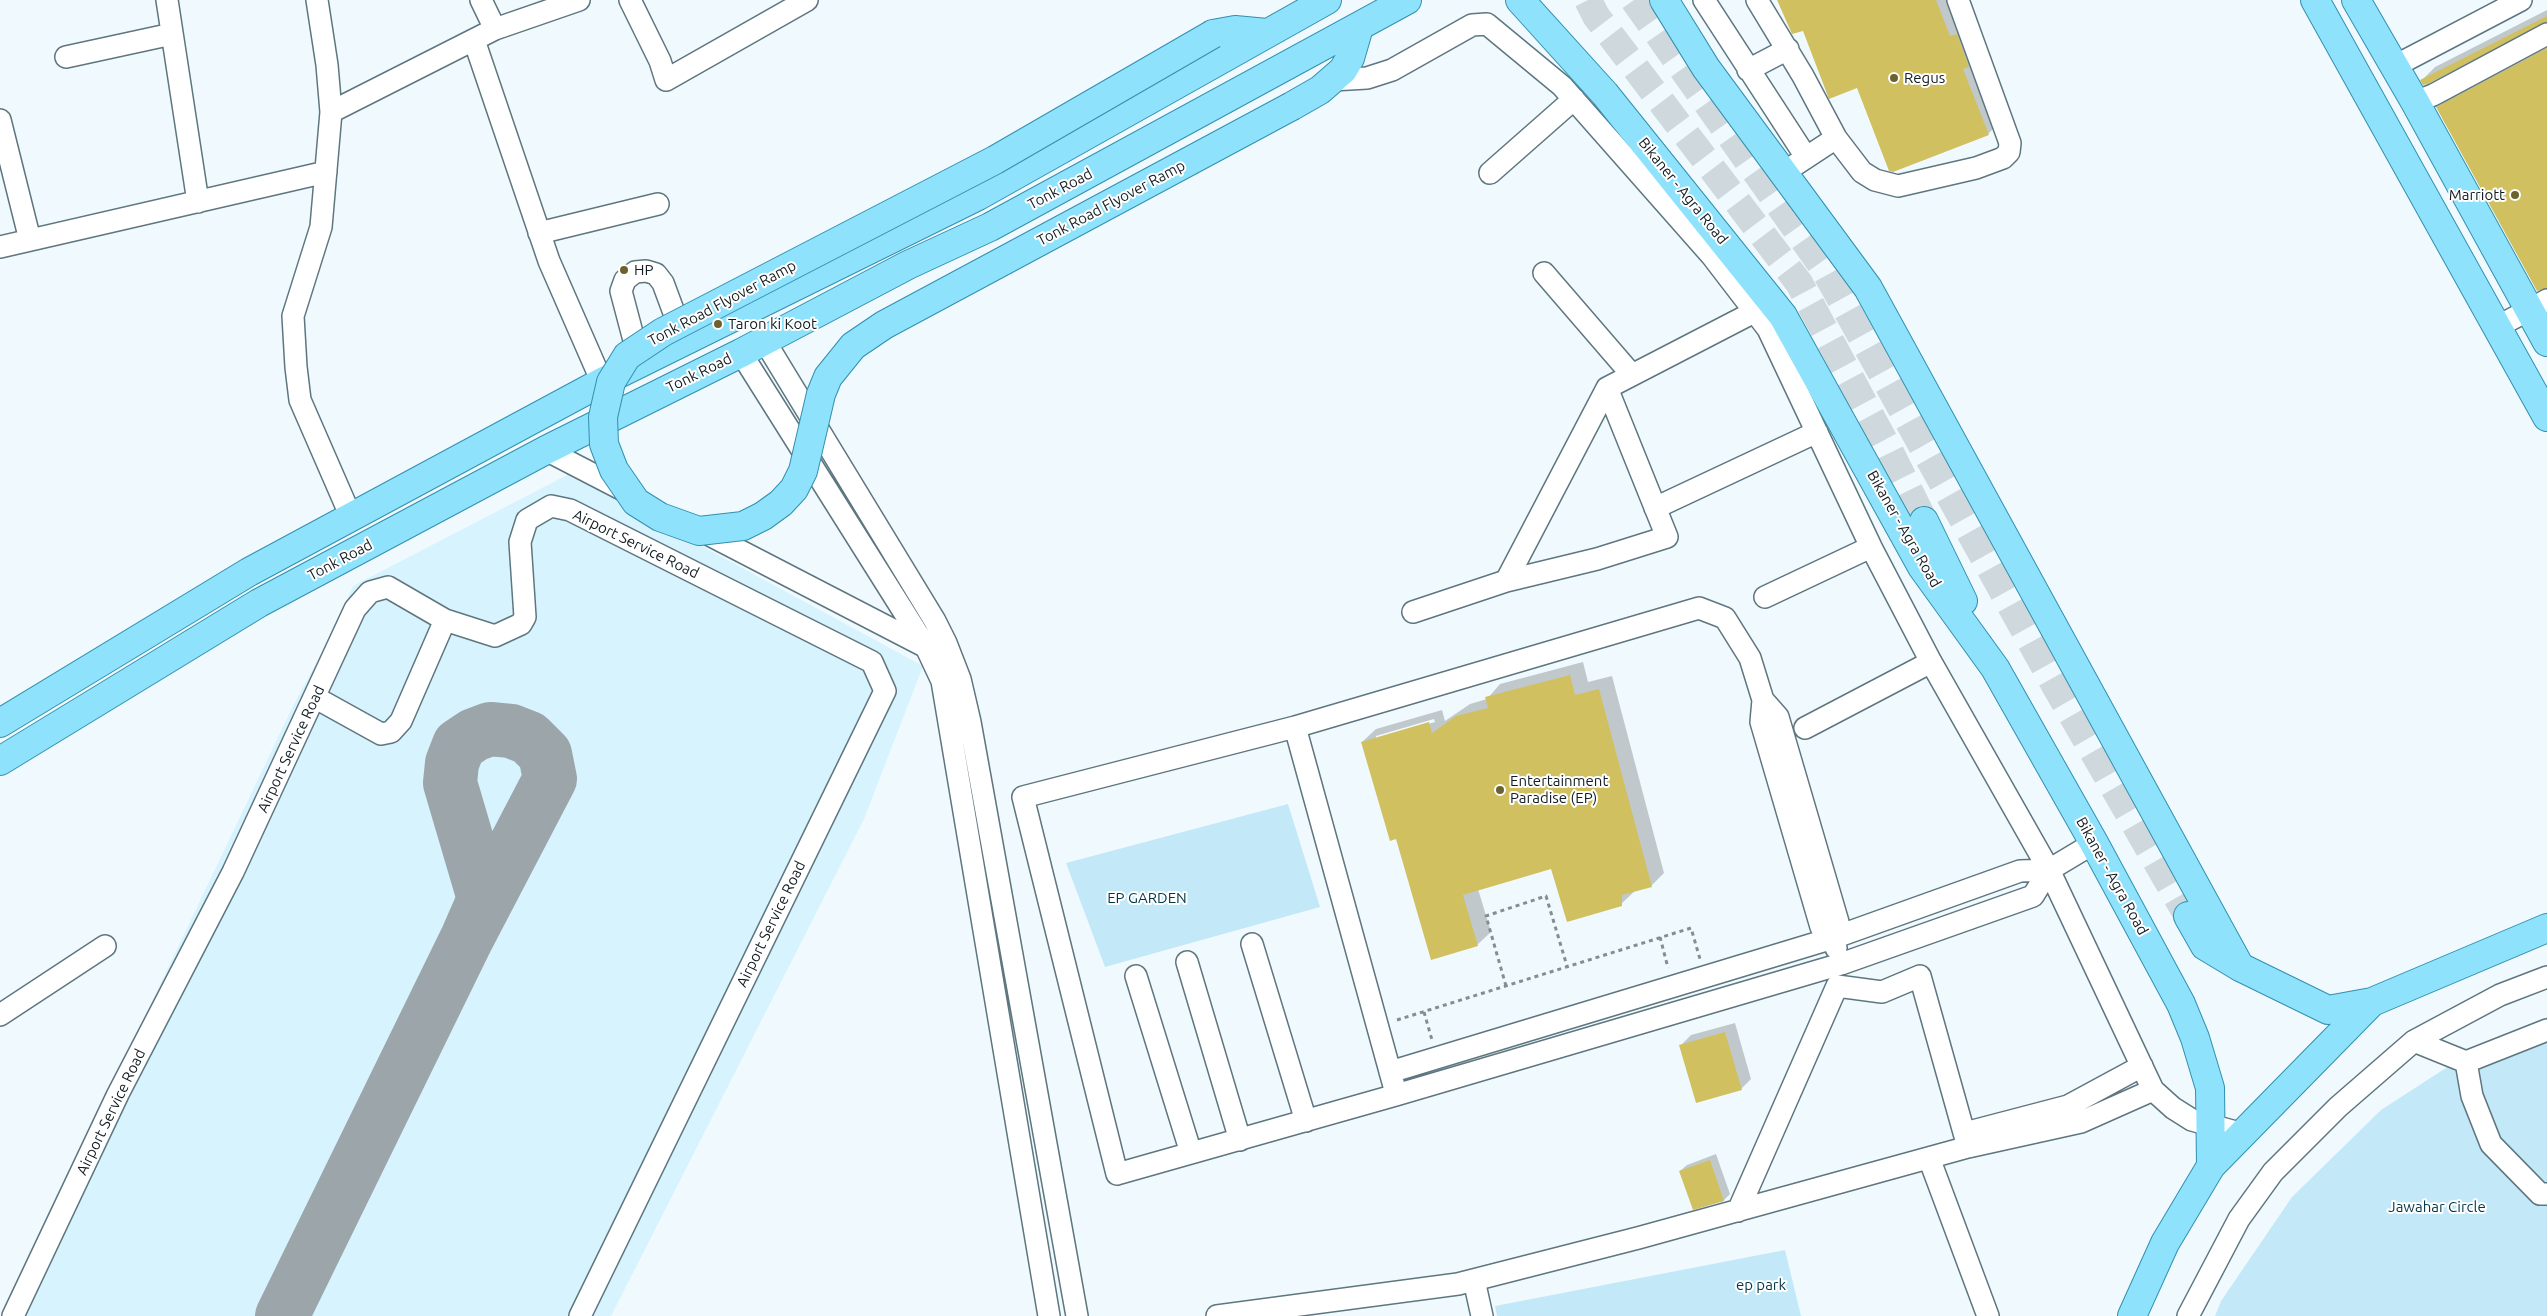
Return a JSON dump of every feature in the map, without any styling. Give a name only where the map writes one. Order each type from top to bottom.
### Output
[{"type":"main road","points":[[0,723],[249,572],[602,382],[978,196],[1327,0]]},
{"type":"main road","name":"Tonk Road","points":[[0,761],[258,603],[546,450],[752,347],[908,265],[990,227],[1407,0]]},
{"type":"main road","name":"Bikaner - Agra Road","points":[[1520,0],[1605,94],[1783,316],[1922,567],[1995,668],[2094,843],[2181,1004],[2195,1038],[2210,1088],[2211,1166]]},
{"type":"main road","points":[[1664,0],[1706,68],[1795,165],[1868,288],[2240,967]]},
{"type":"main road","points":[[2315,0],[2547,417]]},
{"type":"main road","points":[[2356,0],[2393,67],[2538,304],[2547,342]]},
{"type":"main road","name":"Tonk Road Flyover Ramp","points":[[1267,34],[1244,30],[1213,34],[995,160],[679,323],[627,356],[611,382],[603,417],[604,444],[614,470],[636,502],[660,517],[699,531],[743,526],[764,516],[781,503],[794,489],[803,471],[821,394],[828,376],[853,346],[884,325],[1292,106],[1332,80],[1343,70],[1350,58],[1359,27]]},
{"type":"main road","points":[[1924,521],[1995,668]]},
{"type":"main road","points":[[2188,916],[2205,946],[2240,967],[2328,1010],[2372,1002],[2547,928]]},
{"type":"main road","points":[[2132,1316],[2165,1243],[2211,1166],[2372,1002]]},
{"type":"street","points":[[166,0],[198,202]]},
{"type":"street","points":[[318,0],[332,112],[321,227],[293,316],[296,367],[300,400],[351,517]]},
{"type":"street","points":[[481,0],[495,29]]},
{"type":"street","points":[[332,112],[495,29],[579,0]]},
{"type":"street","points":[[630,0],[660,61],[666,80],[806,0]]},
{"type":"street","points":[[1704,0],[1748,70],[1795,165],[1836,138]]},
{"type":"street","points":[[1757,0],[1788,50],[1836,138],[1862,172],[1875,180],[1898,186],[1976,168],[2003,158],[2010,152],[2010,143],[1958,0]]},
{"type":"street","points":[[2393,67],[2521,0]]},
{"type":"street","points":[[1332,80],[1367,78],[1392,70],[1472,25],[1487,24],[1562,86],[1712,256],[1768,329],[1871,547],[1931,662],[2049,870],[2153,1090],[2172,1108],[2192,1120],[2210,1123],[2243,1134]]},
{"type":"street","points":[[66,58],[172,34]]},
{"type":"street","points":[[2415,102],[2433,95],[2547,34]]},
{"type":"street","points":[[474,40],[549,261],[602,382]]},
{"type":"street","points":[[1748,70],[1788,50]]},
{"type":"street","points":[[1490,173],[1574,99]]},
{"type":"street","points":[[1,130],[30,240]]},
{"type":"street","points":[[0,246],[326,172]]},
{"type":"street","points":[[539,233],[658,204]]},
{"type":"street","points":[[640,363],[621,290],[624,280],[635,272],[646,271],[656,274],[663,283],[684,341]]},
{"type":"street","points":[[1544,273],[1632,375]]},
{"type":"street","points":[[2497,327],[2538,304]]},
{"type":"street","points":[[1506,581],[1607,388],[1754,312]]},
{"type":"street","points":[[752,347],[926,647],[942,681],[1049,1316]]},
{"type":"street","points":[[752,347],[935,621],[946,643],[960,680],[970,722],[1077,1316]]},
{"type":"street","points":[[1413,612],[1506,581],[1597,559],[1667,537],[1607,388]]},
{"type":"street","points":[[1655,508],[1817,432]]},
{"type":"street","points":[[546,450],[926,647]]},
{"type":"street","name":"Airport Service Road","points":[[13,1316],[118,1094],[233,872],[356,609],[370,592],[388,587],[445,620],[494,636],[521,624],[525,616],[520,542],[527,520],[551,506],[570,510],[872,662],[885,691],[580,1316]]},
{"type":"street","points":[[1765,597],[1871,547]]},
{"type":"street","points":[[1841,964],[1832,938],[1820,927],[1761,722],[1763,700],[1750,658],[1725,618],[1700,608],[1295,727],[1023,796],[1117,1174],[1396,1095],[1841,964],[2033,896],[2049,870],[2094,843]]},
{"type":"street","points":[[316,698],[381,734],[391,732],[401,721],[445,620]]},
{"type":"street","points":[[1805,728],[1931,662]]},
{"type":"street","points":[[1295,727],[1396,1095]]},
{"type":"street","points":[[1390,1072],[1832,938],[2020,871],[2049,870]]},
{"type":"street","points":[[1252,944],[1306,1121]]},
{"type":"street","points":[[0,1015],[104,946]]},
{"type":"street","points":[[1187,962],[1240,1140]]},
{"type":"street","points":[[1136,976],[1191,1153]]},
{"type":"street","points":[[1738,1211],[1837,986],[1882,992],[1920,976],[1966,1140]]},
{"type":"street","points":[[2188,1316],[2239,1219],[2273,1172],[2338,1107],[2414,1041],[2500,995],[2547,976]]},
{"type":"street","points":[[2414,1041],[2466,1062],[2547,1030]]},
{"type":"street","points":[[2466,1062],[2472,1096],[2492,1144],[2540,1194],[2547,1194]]},
{"type":"street","points":[[1217,1316],[1474,1280],[1738,1211],[1929,1158],[1966,1140],[2068,1106],[2142,1066]]},
{"type":"street","points":[[1966,1140],[2081,1122],[2153,1090]]},
{"type":"street","points":[[1929,1158],[1988,1316]]},
{"type":"street","points":[[1474,1280],[1482,1316]]},
{"type":"path","points":[[1506,986],[1486,916],[1546,896],[1567,966]]},
{"type":"path","points":[[1394,1021],[1691,928],[1705,976]]},
{"type":"path","points":[[1660,938],[1673,986]]},
{"type":"path","points":[[1424,1012],[1437,1057]]},
{"type":"shaded area","points":[[569,474],[923,666],[864,819],[611,1316],[2,1316],[292,708],[320,656],[353,586]]},
{"type":"green space","name":"EP GARDEN","points":[[1288,804],[1320,907],[1105,967],[1066,863]]},
{"type":"green space","name":"Jawahar Circle","points":[[2547,1017],[2547,1316],[2215,1316],[2221,1301],[2292,1197],[2381,1110],[2486,1042]]},
{"type":"green space","name":"ep park","points":[[1785,1250],[1801,1316],[1497,1316],[1495,1306]]},
{"type":"building","name":"Regus","points":[[1777,0],[1936,0],[1950,36],[1957,34],[1969,67],[1963,69],[1989,135],[1893,172],[1889,171],[1857,88],[1829,99],[1803,31],[1792,34]]},
{"type":"building","points":[[2547,16],[2547,22],[2428,84],[2423,85],[2420,80]]},
{"type":"building","name":"Marriott","points":[[2547,48],[2547,288],[2537,291],[2436,107]]},
{"type":"building","name":"Entertainment Paradise (EP)","points":[[1570,675],[1575,695],[1599,689],[1652,887],[1622,895],[1622,906],[1567,922],[1551,869],[1463,895],[1478,946],[1431,960],[1396,839],[1390,841],[1361,742],[1429,722],[1432,733],[1456,716],[1488,708],[1485,697]]},
{"type":"building","points":[[1725,1032],[1742,1090],[1696,1103],[1679,1045]]},
{"type":"building","points":[[1710,1160],[1724,1201],[1693,1210],[1679,1171]]},
{"type":"taxiway","points":[[282,1316],[467,938],[550,779],[545,754],[529,738],[511,731],[490,729],[474,735],[459,745],[452,763],[450,783],[483,895],[481,906],[467,938]]},
{"type":"tunnel","points":[[1588,0],[1596,16],[1799,283],[1890,452],[1924,521]]},
{"type":"tunnel","points":[[1634,0],[1823,267],[2056,687],[2188,916]]},
{"type":"place","name":"Regus","points":[[1894,78]]},
{"type":"place","name":"Marriott","points":[[2515,195]]},
{"type":"place","name":"HP","points":[[624,270]]},
{"type":"place","name":"Taron ki Koot","points":[[718,324]]},
{"type":"place","name":"Entertainment Paradise (EP)","points":[[1500,790]]}]
